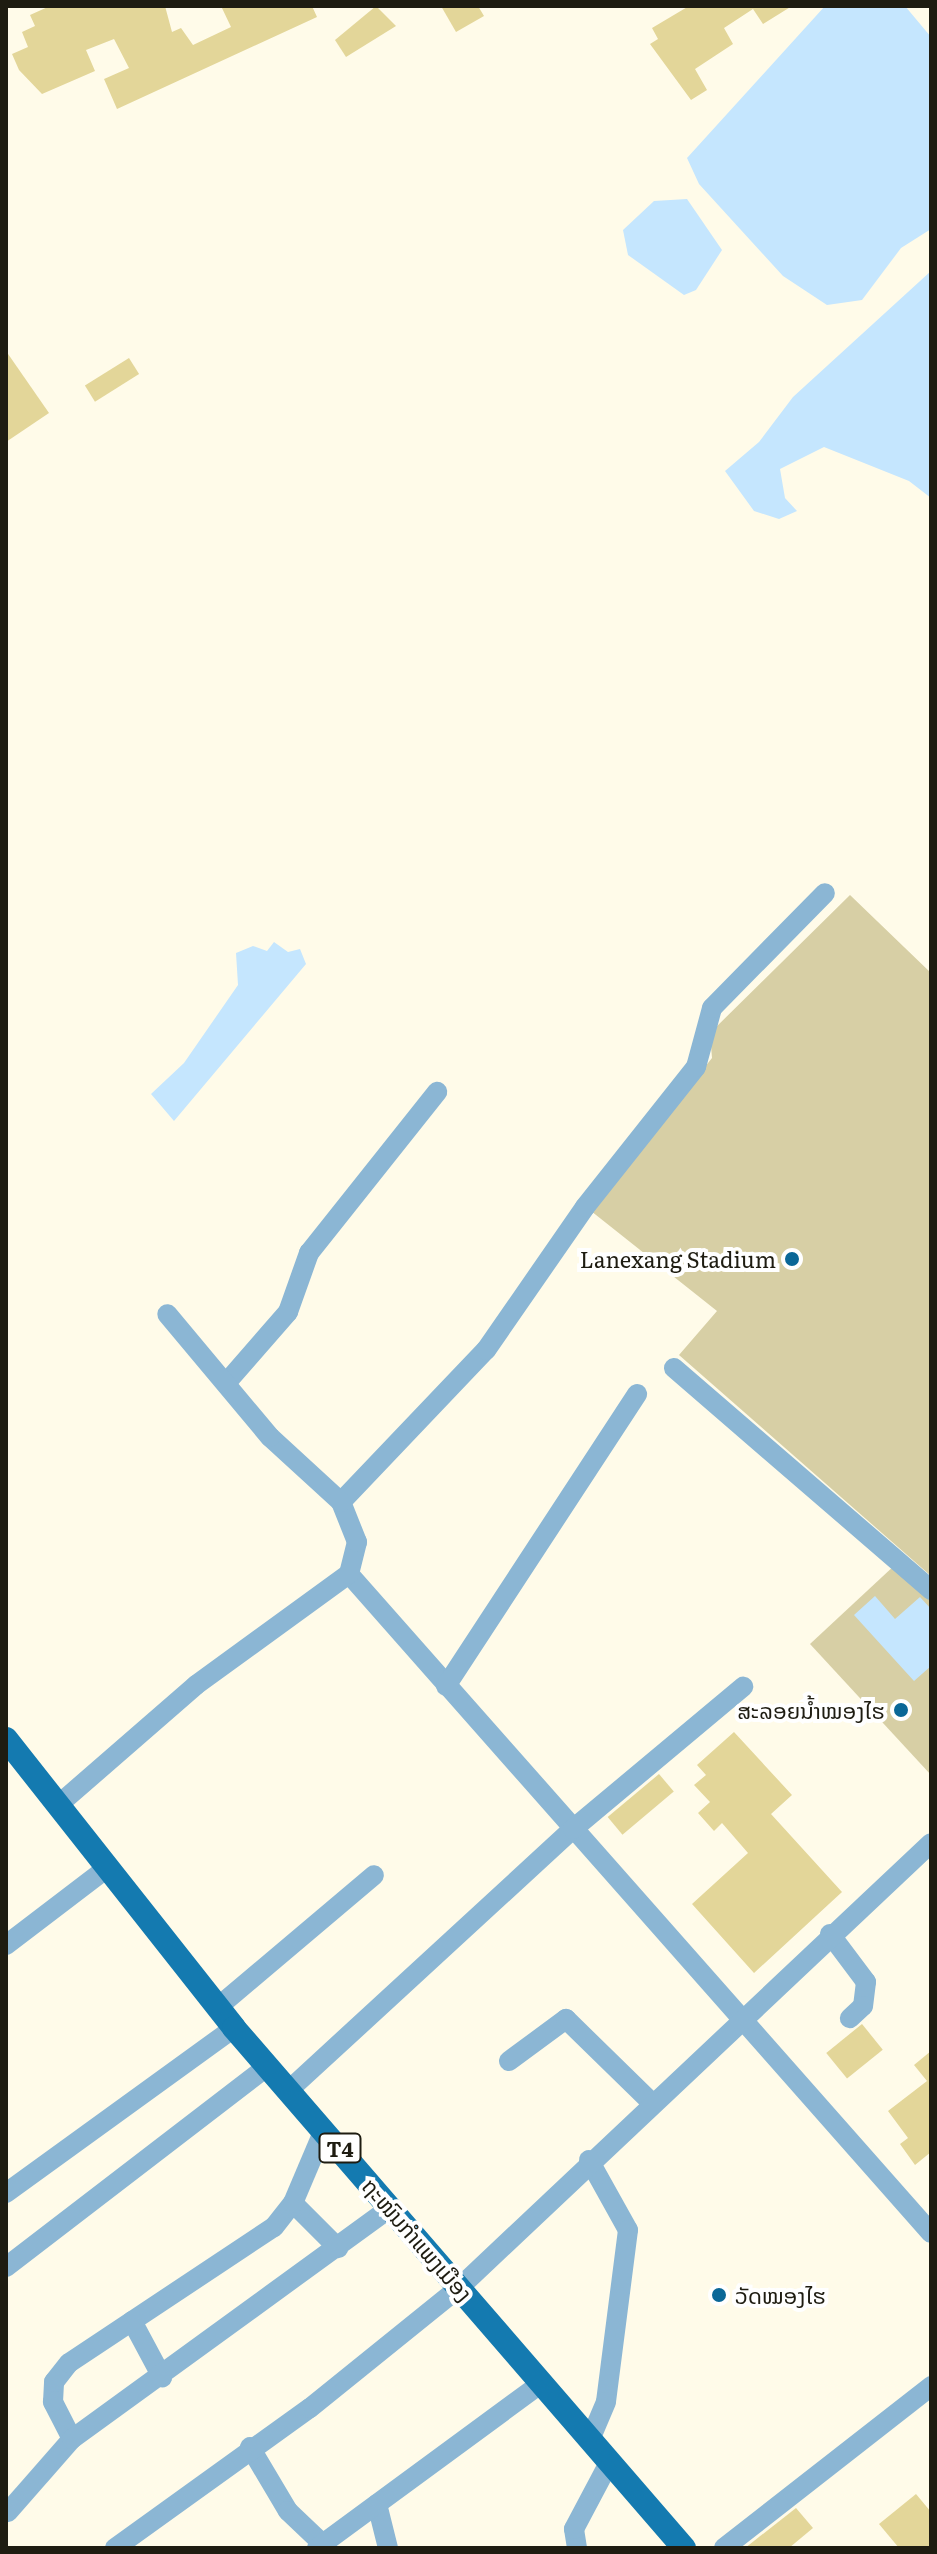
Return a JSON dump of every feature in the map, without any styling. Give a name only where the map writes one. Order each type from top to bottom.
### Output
[{"type":"main road","name":"ຖະໜົນກຳແພງເມືອງ","points":[[6,1739],[234,2028],[684,2548]]},
{"type":"street","points":[[341,1502],[486,1350],[585,1207],[696,1067],[712,1008],[825,893]]},
{"type":"street","points":[[227,1382],[281,1322],[309,1253],[437,1092]]},
{"type":"street","points":[[57,1806],[196,1685],[349,1574],[355,1526],[341,1502],[270,1437],[167,1314]]},
{"type":"street","points":[[674,1368],[931,1590]]},
{"type":"street","points":[[446,1686],[637,1394]]},
{"type":"street","points":[[349,1574],[573,1829],[743,2013],[931,2233]]},
{"type":"street","points":[[289,2090],[573,1829],[743,1687]]},
{"type":"street","points":[[115,2548],[460,2287],[743,2013],[931,1843]]},
{"type":"street","points":[[6,1945],[107,1868]]},
{"type":"street","points":[[218,2007],[374,1875]]},
{"type":"street","points":[[830,1934],[866,1982],[863,2006],[850,2018]]},
{"type":"street","points":[[509,2061],[566,2019],[652,2103]]},
{"type":"street","points":[[6,2193],[234,2028]]},
{"type":"street","points":[[6,2267],[268,2066]]},
{"type":"street","points":[[72,2439],[53,2402],[54,2382],[132,2321],[274,2227],[293,2203],[324,2130]]},
{"type":"street","points":[[589,2160],[628,2230],[606,2402],[591,2437]]},
{"type":"street","points":[[293,2203],[338,2248]]},
{"type":"street","points":[[8,2512],[72,2439],[162,2377],[391,2207]]},
{"type":"street","points":[[132,2321],[162,2377]]},
{"type":"street","points":[[250,2447],[288,2511],[322,2547],[543,2382]]},
{"type":"street","points":[[724,2548],[931,2386]]},
{"type":"street","points":[[577,2548],[574,2529],[610,2461]]},
{"type":"street","points":[[377,2504],[388,2548]]},
{"type":"shaded area","name":"Lanexang Stadium","points":[[850,895],[931,973],[931,1576],[679,1355],[717,1311],[591,1211],[712,1058],[710,1033]]},
{"type":"shaded area","name":"ສະລອຍນ້ຳໝອງໄຮ","points":[[896,1564],[931,1595],[931,1775],[810,1644]]},
{"type":"water","points":[[825,6],[905,6],[931,37],[931,229],[901,248],[862,300],[827,305],[783,276],[699,184],[687,158]]},
{"type":"water","points":[[687,199],[722,250],[696,290],[684,295],[628,255],[623,230],[654,201]]},
{"type":"water","points":[[931,271],[931,498],[909,481],[824,447],[780,469],[785,498],[797,511],[779,519],[754,511],[725,471],[759,442],[793,397]]},
{"type":"water","points":[[274,942],[288,952],[300,949],[306,964],[174,1121],[151,1094],[184,1063],[238,985],[236,953],[253,946],[267,951]]},
{"type":"water","points":[[875,1596],[895,1619],[920,1597],[931,1609],[931,1666],[914,1681],[854,1615]]},
{"type":"building","points":[[50,6],[165,6],[172,32],[181,28],[193,45],[231,27],[221,6],[312,6],[317,17],[117,109],[104,79],[129,68],[114,39],[86,50],[95,71],[42,94],[19,70],[12,54],[28,47],[22,32],[35,26],[30,15]]},
{"type":"building","points":[[376,6],[396,26],[346,57],[335,40]]},
{"type":"building","points":[[441,6],[478,6],[484,16],[456,32]]},
{"type":"building","points":[[689,6],[792,6],[763,24],[753,9],[724,28],[733,44],[695,69],[707,90],[691,100],[650,44],[658,39],[652,28]]},
{"type":"building","points":[[6,351],[49,413],[6,442]]},
{"type":"building","points":[[129,358],[139,374],[95,402],[85,386]]},
{"type":"building","points":[[734,1732],[792,1795],[771,1814],[842,1892],[754,1973],[692,1904],[748,1853],[722,1823],[714,1831],[698,1813],[710,1802],[694,1785],[706,1775],[697,1765]]},
{"type":"building","points":[[659,1774],[674,1792],[622,1835],[608,1817]]},
{"type":"building","points":[[862,2024],[883,2050],[847,2079],[826,2053]]},
{"type":"building","points":[[931,2051],[931,2152],[915,2165],[900,2144],[908,2138],[888,2111],[927,2081],[914,2065]]},
{"type":"building","points":[[916,2494],[931,2512],[931,2548],[899,2548],[879,2524]]},
{"type":"building","points":[[796,2508],[813,2528],[789,2548],[745,2548]]},
{"type":"place","name":"Lanexang Stadium","points":[[792,1259]]},
{"type":"place","name":"ສະລອຍນ້ຳໝອງໄຮ","points":[[901,1710]]},
{"type":"place","name":"ວັດໝອງໄຮ","points":[[719,2295]]}]
